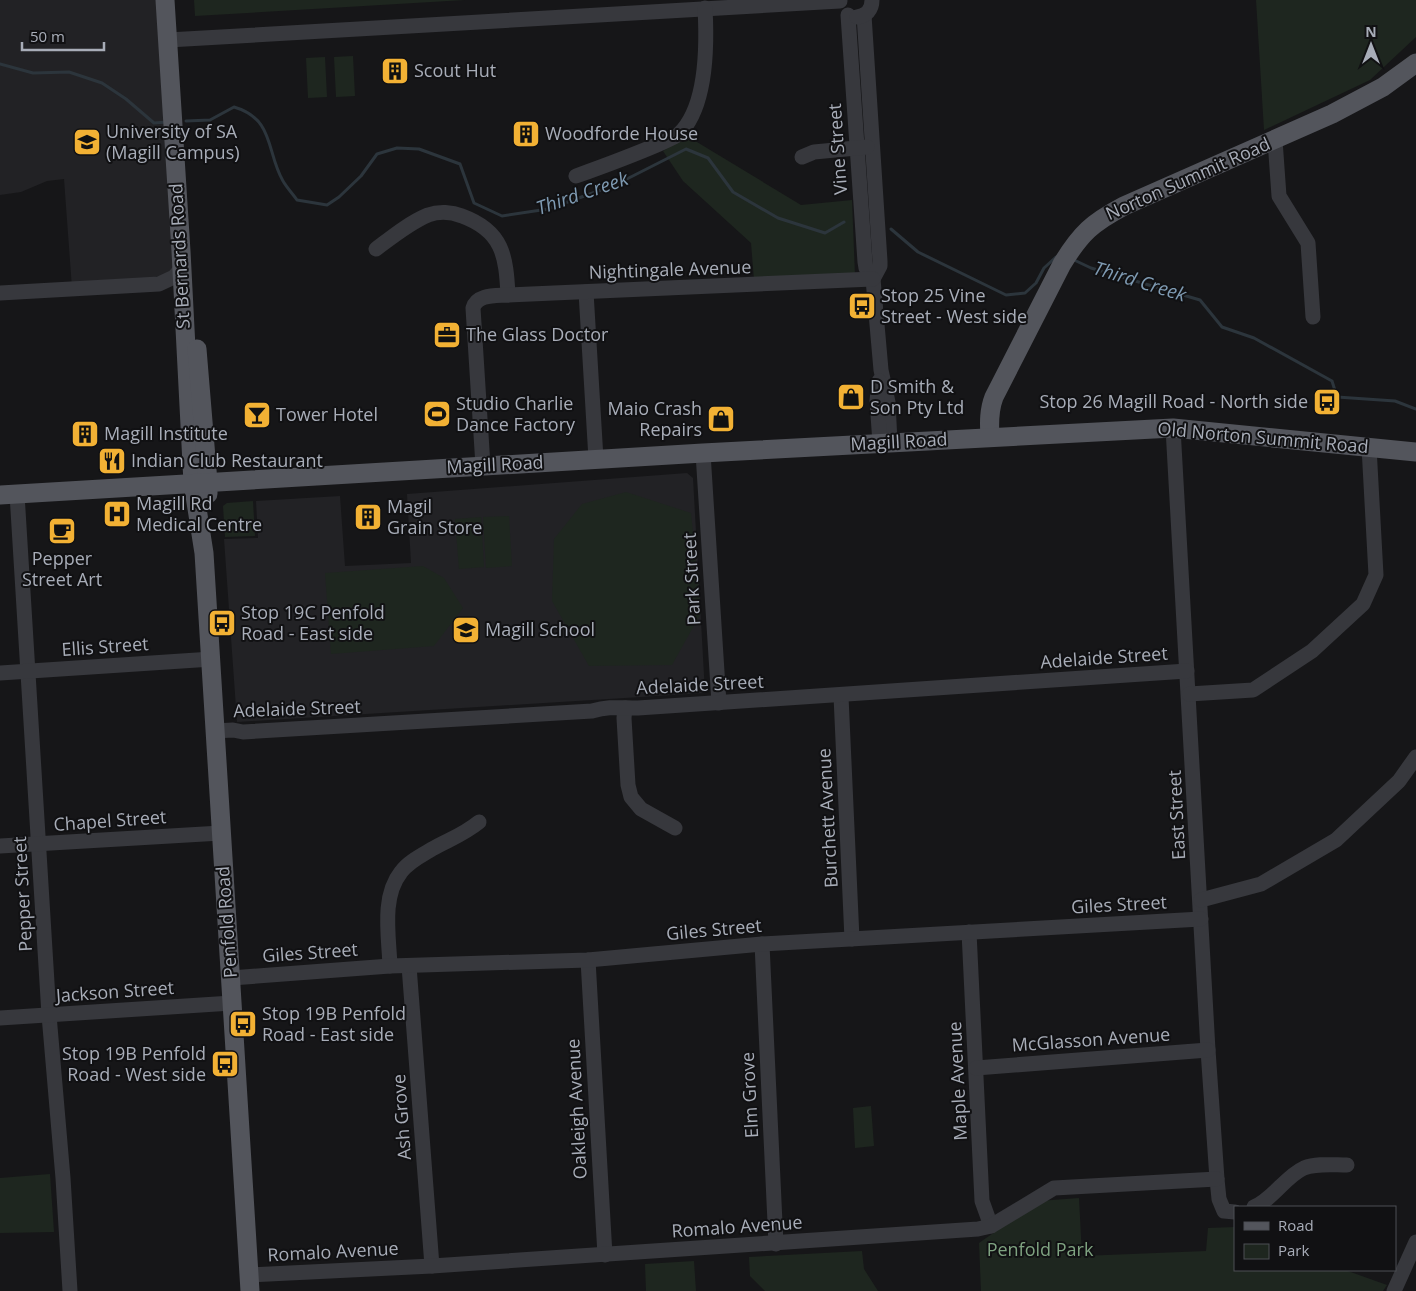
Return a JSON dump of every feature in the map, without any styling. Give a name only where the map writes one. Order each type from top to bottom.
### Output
[{"type":"main road","name":"St Bernards Road","points":[[165,0],[173,39]]},
{"type":"main road","name":"St Bernards Road","points":[[176,0],[173,39],[183,295],[200,482]]},
{"type":"main road","name":"Norton Summit Road","points":[[990,437],[990,406],[1062,264],[1074,244],[1086,230],[1101,218],[1124,206],[1332,114],[1383,87],[1416,63]]},
{"type":"main road","name":"St Bernards Road","points":[[176,97],[192,283],[200,482]]},
{"type":"main road","name":"Old Norton Summit Road","points":[[990,437],[1173,428],[1416,452]]},
{"type":"main road","name":"Magill Road","points":[[9,495],[200,482],[990,437]]},
{"type":"main road","name":"Penfold Road","points":[[200,482],[249,1283]]},
{"type":"street","points":[[173,39],[840,0],[842,9],[848,15],[854,17],[864,15],[871,8],[872,0]]},
{"type":"street","points":[[576,176],[614,163],[679,135],[691,116],[706,63],[705,8]]},
{"type":"street","name":"Vine Street","points":[[848,15],[866,268],[874,279]]},
{"type":"street","name":"Vine Street","points":[[864,15],[880,261],[880,266],[874,279],[880,370],[877,401],[885,443]]},
{"type":"street","points":[[1275,140],[1279,196],[1308,243],[1313,317]]},
{"type":"street","points":[[802,157],[814,152],[874,147]]},
{"type":"street","points":[[376,249],[401,230],[429,215],[452,213],[469,218],[477,221],[490,231],[499,244],[506,268],[508,295]]},
{"type":"street","points":[[0,293],[159,284],[174,277],[182,268]]},
{"type":"street","name":"Nightingale Avenue","points":[[483,466],[473,308],[474,303],[485,297],[874,279]]},
{"type":"street","points":[[159,284],[183,295]]},
{"type":"street","points":[[586,292],[596,459]]},
{"type":"street","name":"East Street","points":[[1173,428],[1208,1050],[1219,1199],[1224,1211],[1234,1212]]},
{"type":"street","points":[[1189,694],[1253,690],[1312,651],[1362,604],[1376,575],[1369,447]]},
{"type":"street","name":"Park Street","points":[[703,453],[718,703]]},
{"type":"street","name":"Pepper Street","points":[[9,495],[29,671],[49,1015],[63,1178],[70,1291]]},
{"type":"street","name":"Ellis Street","points":[[0,673],[212,659]]},
{"type":"street","name":"Adelaide Street","points":[[216,731],[292,730],[592,711],[617,706],[625,708],[841,696],[1187,671]]},
{"type":"street","name":"Burchett Avenue","points":[[841,696],[852,939]]},
{"type":"street","points":[[625,708],[628,784],[631,797],[641,808],[675,828]]},
{"type":"street","points":[[1201,900],[1261,884],[1336,840],[1399,781],[1416,757]]},
{"type":"street","points":[[390,966],[388,920],[390,892],[400,872],[408,864],[434,848],[466,833],[479,822]]},
{"type":"street","name":"Chapel Street","points":[[0,846],[221,833]]},
{"type":"street","name":"Giles Street","points":[[231,978],[390,966],[588,960],[762,944],[1201,919]]},
{"type":"street","name":"Maple Avenue","points":[[969,932],[982,1201],[991,1226]]},
{"type":"street","name":"Elm Grove","points":[[762,944],[776,1244]]},
{"type":"street","name":"Oakleigh Avenue","points":[[588,960],[605,1255]]},
{"type":"street","name":"Ash Grove","points":[[409,966],[432,1266]]},
{"type":"street","name":"Jackson Street","points":[[0,1018],[232,1003]]},
{"type":"street","name":"McGlasson Avenue","points":[[976,1068],[1208,1050]]},
{"type":"street","points":[[1257,1206],[1263,1204],[1303,1169],[1322,1165],[1347,1165]]},
{"type":"street","name":"Romalo Avenue","points":[[249,1283],[432,1266],[978,1229],[991,1226],[1054,1188],[1218,1180]]},
{"type":"street","points":[[1394,1291],[1416,1242]]},
{"type":"shaded area","name":"University of SA (Magill Campus)","points":[[0,0],[165,0],[177,274],[72,288],[64,179],[47,181],[21,192],[0,195]]},
{"type":"shaded area","name":"Magill School","points":[[687,473],[693,478],[705,693],[237,722],[224,539],[258,538],[256,501],[340,496],[345,566],[411,563],[407,494]]},
{"type":"green space","points":[[194,0],[465,0],[195,16]]},
{"type":"green space","points":[[1256,0],[1416,0],[1416,37],[1370,80],[1264,130]]},
{"type":"green space","points":[[353,56],[355,96],[336,97],[334,57]]},
{"type":"green space","points":[[325,57],[327,97],[308,98],[306,58]]},
{"type":"green space","points":[[687,136],[801,205],[852,200],[855,276],[754,280],[751,243],[683,181],[663,151]]},
{"type":"green space","points":[[626,492],[691,513],[701,613],[672,665],[589,666],[552,601],[554,539],[582,504]]},
{"type":"green space","points":[[253,501],[255,536],[225,537],[223,506],[227,503]]},
{"type":"green space","points":[[509,516],[512,566],[486,568],[483,517]]},
{"type":"green space","points":[[481,517],[484,567],[459,569],[455,519]]},
{"type":"green space","points":[[423,566],[444,578],[463,608],[434,646],[331,654],[325,573]]},
{"type":"green space","points":[[871,1106],[874,1146],[855,1148],[853,1108]]},
{"type":"green space","points":[[50,1174],[54,1232],[0,1233],[0,1178]]},
{"type":"green space","name":"Penfold Park","points":[[1079,1198],[1082,1256],[1206,1251],[1208,1228],[1234,1227],[1234,1271],[1348,1271],[1387,1285],[1383,1291],[981,1291],[979,1243],[1039,1201]]},
{"type":"green space","points":[[862,1251],[864,1269],[878,1291],[765,1291],[750,1276],[749,1257]]},
{"type":"green space","points":[[694,1261],[696,1291],[646,1291],[645,1264]]},
{"type":"waterway","name":"Third Creek","points":[[0,64],[33,73],[69,72],[102,83],[126,99],[154,123],[167,122]]},
{"type":"waterway","name":"Third Creek","points":[[186,121],[210,120],[234,107],[247,112],[263,128],[278,170],[285,184],[297,200],[327,205],[339,197],[361,176],[377,154],[397,148],[419,149],[460,164],[474,203],[502,216],[548,209],[615,185],[686,149],[708,158],[733,192],[778,218],[825,233],[844,222]]},
{"type":"waterway","name":"Third Creek","points":[[891,229],[918,252],[1006,295],[1025,293],[1036,283],[1044,268],[1058,257]]},
{"type":"waterway","name":"Third Creek","points":[[1072,259],[1091,268],[1200,300],[1222,327],[1254,338],[1332,381],[1337,397],[1395,401],[1416,409]]},
{"type":"place","name":"Scout Hut","points":[[395,71]]},
{"type":"place","name":"Woodforde House","points":[[526,134]]},
{"type":"place","name":"University of SA (Magill Campus)","points":[[87,142]]},
{"type":"place","name":"Stop 25 Vine Street - West side","points":[[862,306]]},
{"type":"place","name":"The Glass Doctor","points":[[447,335]]},
{"type":"place","name":"D Smith & Son Pty Ltd","points":[[851,397]]},
{"type":"place","name":"Stop 26 Magill Road - North side","points":[[1327,402]]},
{"type":"place","name":"Studio Charlie Dance Factory","points":[[437,414]]},
{"type":"place","name":"Tower Hotel","points":[[257,415]]},
{"type":"place","name":"Maio Crash Repairs","points":[[721,419]]},
{"type":"place","name":"Magill Institute","points":[[85,434]]},
{"type":"place","name":"Indian Club Restaurant","points":[[112,461]]},
{"type":"place","name":"Magill Rd Medical Centre","points":[[117,514]]},
{"type":"place","name":"Magil Grain Store","points":[[368,517]]},
{"type":"place","name":"Pepper Street Art","points":[[62,531]]},
{"type":"place","name":"Stop 19C Penfold Road - East side","points":[[222,623]]},
{"type":"place","name":"Magill School","points":[[466,630]]},
{"type":"place","name":"Stop 19B Penfold Road - East side","points":[[243,1024]]},
{"type":"place","name":"Stop 19B Penfold Road - West side","points":[[225,1064]]}]
